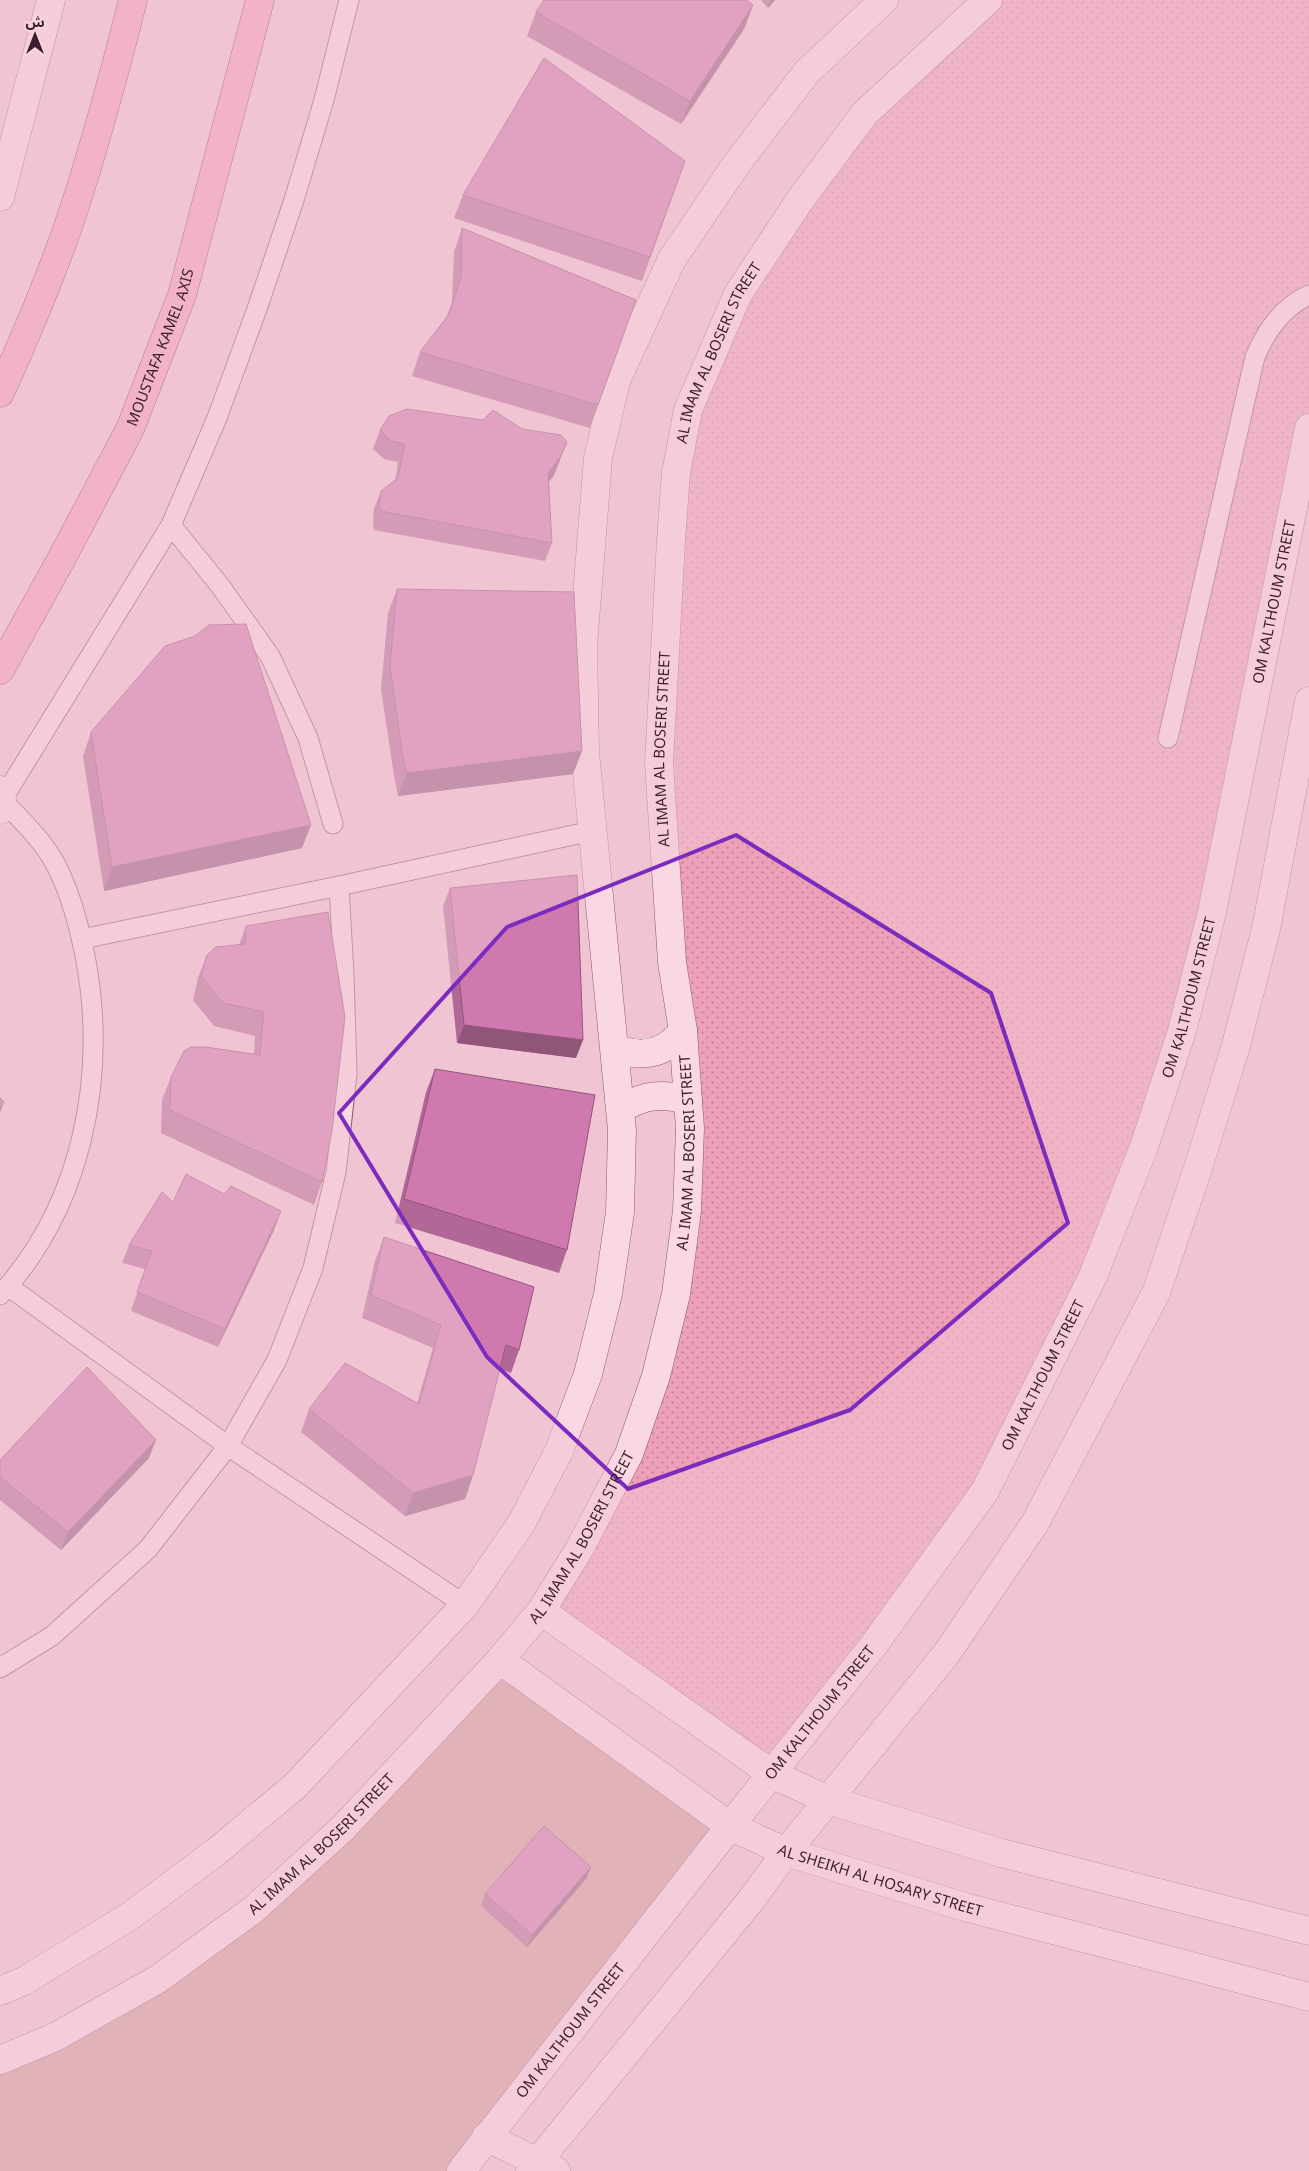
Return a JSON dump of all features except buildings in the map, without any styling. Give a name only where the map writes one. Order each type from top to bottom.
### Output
[{"type":"main road","points":[[0,393],[27,334],[68,224],[107,100],[133,0]]},
{"type":"main road","name":"MOUSTAFA KAMEL AXIS","points":[[0,670],[130,429],[182,295],[260,0]]},
{"type":"street","points":[[0,197],[51,0]]},
{"type":"street","points":[[0,1991],[24,1981],[130,1916],[217,1851],[295,1786],[465,1605],[521,1524],[559,1451],[588,1374],[608,1294],[620,1212],[622,1130],[616,1048],[585,753],[583,646],[598,458],[616,381],[672,259],[738,162],[807,72],[884,0]]},
{"type":"street","name":"AL IMAM AL BOSERI STREET","points":[[0,2060],[55,2037],[158,1979],[254,1909],[342,1829],[500,1660],[541,1611],[580,1548],[629,1454],[656,1376],[676,1294],[687,1211],[690,1128],[683,1031],[672,962],[659,763],[676,473],[688,410],[738,294],[800,200],[865,114],[988,0]]},
{"type":"street","name":"OM KALTHOUM STREET","points":[[461,2171],[873,1646],[985,1490],[1096,1267],[1144,1147],[1176,1048],[1212,912],[1309,428]]},
{"type":"street","points":[[486,2137],[541,2168],[786,1852],[947,1653],[1035,1523],[1156,1293],[1198,1168],[1235,1049],[1266,929],[1309,701]]},
{"type":"street","points":[[616,1048],[640,1055],[652,1053],[670,1045],[683,1031]]},
{"type":"street","points":[[620,1109],[646,1096],[674,1096],[688,1101]]},
{"type":"street","points":[[541,1611],[772,1774],[828,1800],[1001,1853],[1309,1931]]},
{"type":"street","name":"AL SHEIKH AL HOSARY STREET","points":[[500,1660],[730,1826],[786,1852],[965,1907],[1309,1997]]},
{"type":"lane","points":[[349,0],[316,127],[258,309],[217,418],[172,524],[1,800],[42,842],[57,867],[71,901],[82,939],[90,984],[94,1030],[93,1076],[87,1121],[74,1166],[58,1208],[35,1248],[4,1290],[228,1446],[465,1605]]},
{"type":"lane","points":[[1168,738],[1255,357],[1263,338],[1274,321],[1289,307],[1309,295]]},
{"type":"lane","points":[[172,524],[270,656],[308,738],[333,824]]},
{"type":"lane","points":[[82,939],[592,831]]},
{"type":"lane","points":[[0,1668],[52,1636],[148,1549],[228,1446],[277,1360],[312,1268],[336,1172],[347,1074],[339,886]]},
{"type":"highlighted area","points":[[736,835],[991,993],[1068,1223],[850,1410],[628,1489],[487,1357],[339,1113],[507,927]]},
{"type":"shaded area","points":[[500,1660],[730,1826],[461,2171],[0,2171],[0,2060],[254,1909]]},
{"type":"sand","points":[[988,0],[1309,0],[1309,427],[1212,912],[1144,1147],[985,1491],[772,1774],[541,1611],[629,1454],[687,1211],[666,862],[688,410],[800,200]]}]
